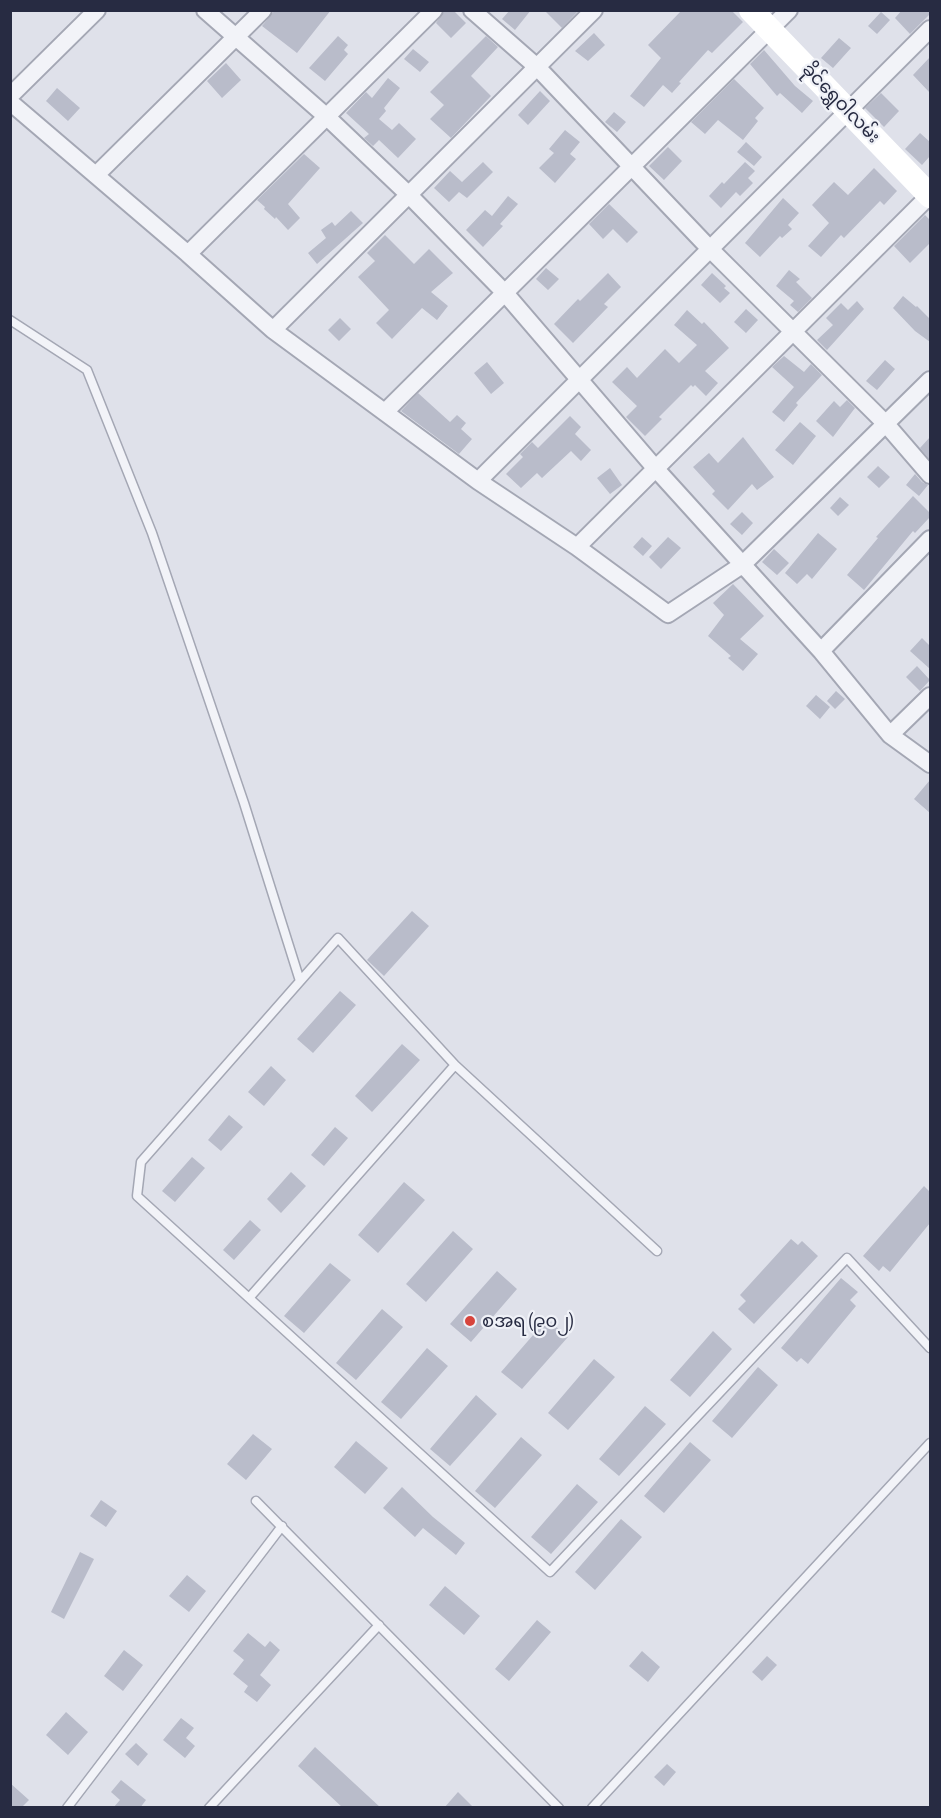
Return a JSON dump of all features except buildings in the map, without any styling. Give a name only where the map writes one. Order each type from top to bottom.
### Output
[{"type":"street","points":[[10,96],[97,10]]},
{"type":"street","points":[[205,10],[327,117],[409,195],[505,293],[656,469],[821,651],[890,735],[930,764]]},
{"type":"street","points":[[96,175],[264,10]]},
{"type":"street","points":[[189,254],[434,10]]},
{"type":"street","points":[[472,10],[537,67],[710,249],[886,424],[930,475]]},
{"type":"street","points":[[273,330],[594,10]]},
{"type":"street","name":"ခိုင်ရွှေဝါလမ်း","points":[[751,10],[930,196]]},
{"type":"street","points":[[385,412],[789,10]]},
{"type":"street","points":[[478,481],[930,29]]},
{"type":"street","points":[[10,102],[189,254],[273,330],[478,481],[578,548],[668,614],[742,565],[930,380]]},
{"type":"street","points":[[578,548],[930,196]]},
{"type":"street","points":[[821,651],[930,539]]},
{"type":"street","points":[[890,735],[930,696]]},
{"type":"lane","points":[[10,320],[87,370],[152,533],[244,803],[300,981]]},
{"type":"lane","points":[[657,1251],[455,1065],[338,938],[141,1162],[137,1196],[550,1572],[847,1258],[930,1348]]},
{"type":"lane","points":[[249,1298],[455,1065]]},
{"type":"lane","points":[[592,1808],[930,1443]]},
{"type":"lane","points":[[256,1501],[559,1808]]},
{"type":"lane","points":[[67,1808],[282,1526]]},
{"type":"lane","points":[[208,1808],[379,1625]]},
{"type":"place","name":"စအရ (၉၀၂)","points":[[470,1321]]}]
